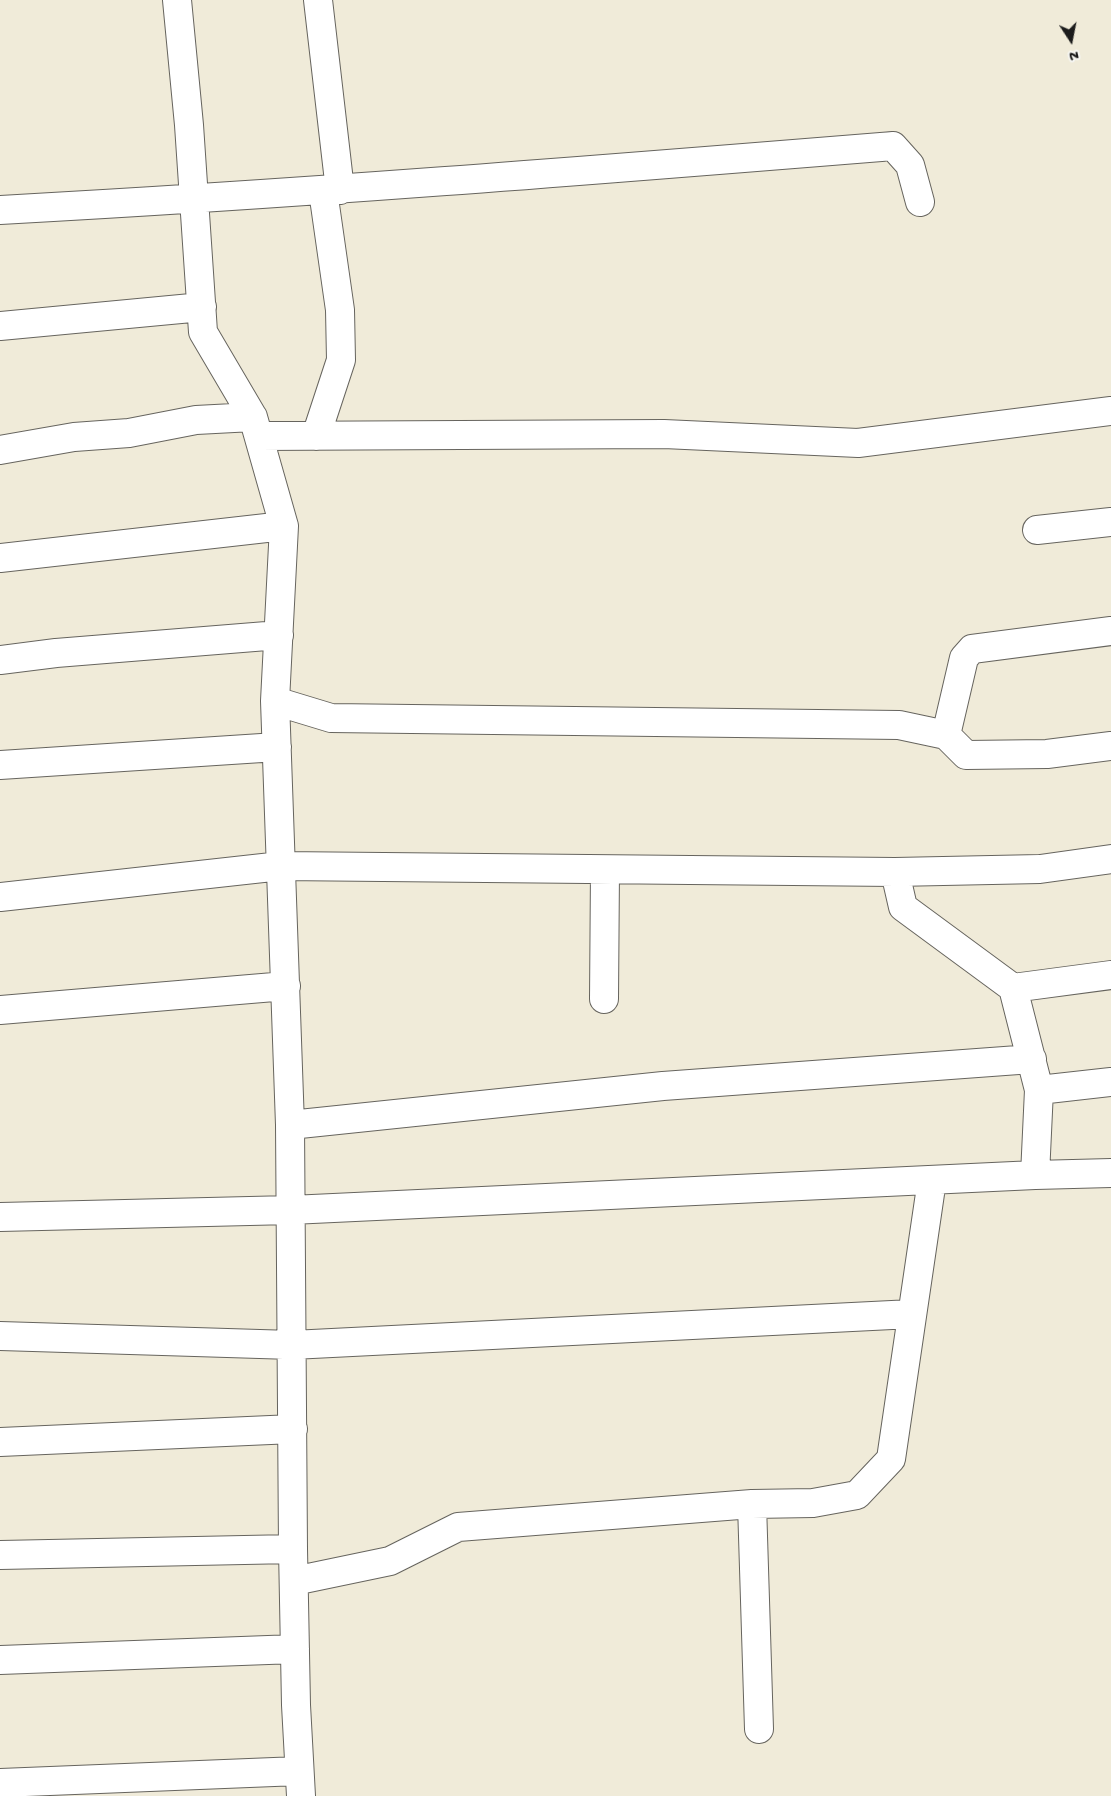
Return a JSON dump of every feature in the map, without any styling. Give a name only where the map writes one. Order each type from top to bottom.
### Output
[{"type":"street","points":[[0,1783],[300,1783],[296,1705],[293,1549],[290,1125],[275,701],[284,526],[256,426],[203,332],[177,0]]},
{"type":"street","points":[[316,436],[341,352],[340,310],[318,0]]},
{"type":"street","points":[[0,210],[194,200],[893,146],[910,164],[920,202]]},
{"type":"street","points":[[0,326],[202,307]]},
{"type":"street","points":[[0,450],[74,437],[129,433],[196,420],[256,426],[316,436],[664,434],[858,443],[1111,411]]},
{"type":"street","points":[[1037,530],[1111,522]]},
{"type":"street","points":[[0,558],[284,526]]},
{"type":"street","points":[[946,735],[964,658],[972,649],[1111,632]]},
{"type":"street","points":[[0,660],[56,653],[279,635]]},
{"type":"street","points":[[275,701],[330,718],[899,725],[946,735],[966,755],[1048,754],[1111,746]]},
{"type":"street","points":[[0,765],[277,747]]},
{"type":"street","points":[[0,897],[281,866],[895,872],[1040,869],[1111,859]]},
{"type":"street","points":[[604,870],[604,999]]},
{"type":"street","points":[[895,872],[903,907],[1013,988],[1039,1090],[1035,1175]]},
{"type":"street","points":[[1013,988],[1111,975]]},
{"type":"street","points":[[0,1010],[286,986]]},
{"type":"street","points":[[290,1125],[663,1086],[1032,1059]]},
{"type":"street","points":[[1039,1090],[1111,1082]]},
{"type":"street","points":[[0,1217],[291,1210],[1111,1173]]},
{"type":"street","points":[[294,1581],[390,1561],[458,1527],[752,1504],[813,1503],[857,1495],[890,1459],[932,1180]]},
{"type":"street","points":[[0,1336],[292,1345],[912,1314]]},
{"type":"street","points":[[0,1442],[293,1430]]},
{"type":"street","points":[[752,1504],[759,1729]]},
{"type":"street","points":[[0,1555],[293,1549]]},
{"type":"street","points":[[0,1660],[295,1649]]}]
